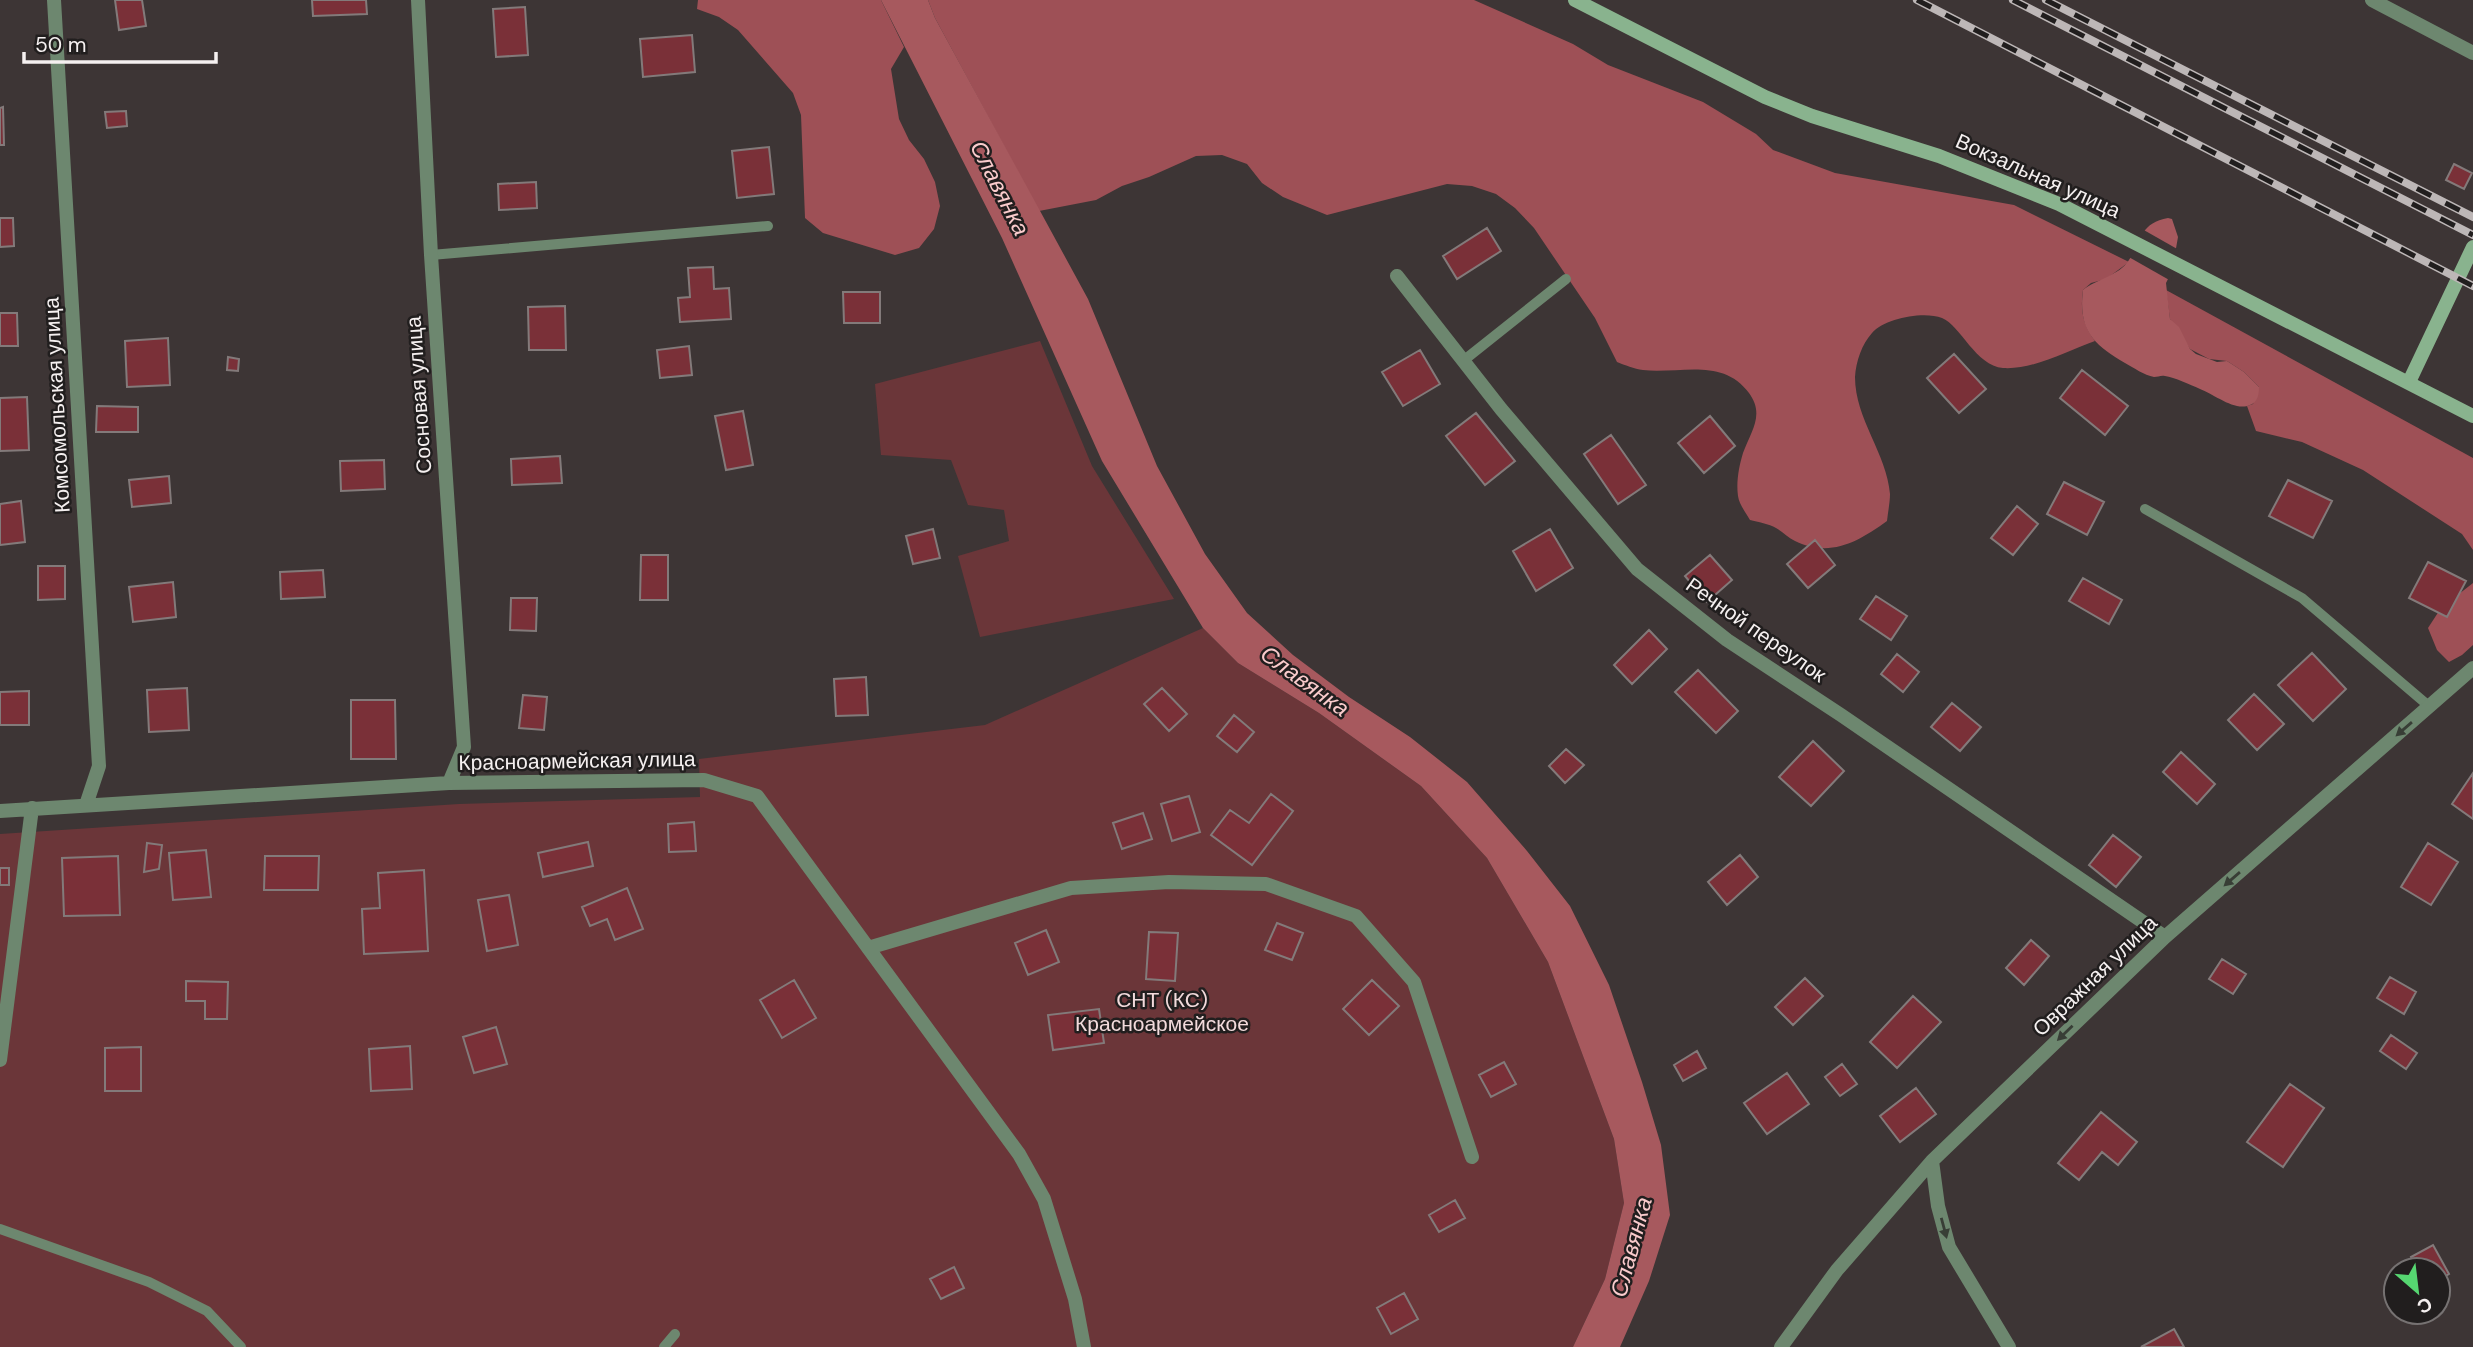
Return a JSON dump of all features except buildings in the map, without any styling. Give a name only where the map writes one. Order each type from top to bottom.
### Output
[{"type":"street","name":"Комсомольская улица","points":[[54,0],[99,766],[86,805]]},
{"type":"street","name":"Сосновая улица","points":[[418,0],[431,255],[464,747],[449,783]]},
{"type":"street","name":"Вокзальная улица","points":[[1575,0],[1765,97],[1812,116],[1939,156],[2059,204],[2473,416]]},
{"type":"street","points":[[2372,0],[2473,53]]},
{"type":"street","points":[[2409,382],[2473,247]]},
{"type":"street","name":"Речной переулок","points":[[1397,276],[1501,409],[1637,569],[1727,640],[2165,937]]},
{"type":"street","name":"Овражная улица","points":[[1781,1347],[1837,1270],[1932,1161],[2165,937],[2473,667]]},
{"type":"street","name":"Красноармейская улица","points":[[0,811],[449,783],[704,780],[757,796],[1019,1154],[1044,1199],[1075,1299],[1084,1347]]},
{"type":"street","points":[[0,1060],[32,808]]},
{"type":"street","points":[[867,948],[1071,888],[1169,882],[1266,884],[1356,916],[1414,982],[1472,1157]]},
{"type":"street","points":[[1932,1161],[1938,1206],[1949,1247],[2009,1347]]},
{"type":"lane","points":[[431,255],[768,226]]},
{"type":"lane","points":[[1463,360],[1566,279]]},
{"type":"lane","points":[[2146,509],[2302,598],[2430,707]]},
{"type":"lane","points":[[0,1229],[149,1282],[206,1311],[241,1347]]},
{"type":"lane","points":[[664,1347],[675,1334]]},
{"type":"green space","points":[[1040,341],[1092,466],[1174,599],[980,637],[958,556],[1009,541],[1004,510],[968,505],[951,460],[881,455],[875,384]]},
{"type":"green space","name":"СНТ (КС) Красноармейское","points":[[1203,628],[1238,663],[1319,713],[1421,786],[1487,858],[1548,962],[1614,1139],[1624,1203],[1605,1279],[1573,1347],[0,1347],[0,834],[459,804],[700,797],[699,759],[985,725]]},
{"type":"shaded area","points":[[698,0],[881,0],[904,47],[891,69],[899,119],[935,182],[940,206],[934,229],[919,248],[895,255],[823,233],[805,218],[801,115],[793,93],[738,30],[719,17],[697,9]]},
{"type":"shaded area","points":[[928,0],[1474,0],[1573,44],[1608,65],[1703,102],[1756,134],[1773,150],[1835,173],[2014,205],[2129,262],[2106,279],[2091,283],[2083,290],[2083,317],[2095,341],[2038,363],[2014,368],[1993,366],[1977,353],[1949,322],[1934,316],[1905,317],[1886,323],[1872,333],[1860,353],[1855,377],[1856,392],[1888,479],[1890,494],[1887,521],[1843,545],[1832,548],[1808,546],[1792,540],[1773,527],[1750,520],[1740,502],[1737,485],[1739,469],[1756,416],[1754,401],[1749,393],[1727,375],[1714,371],[1643,370],[1617,362],[1595,318],[1534,228],[1515,208],[1496,194],[1472,186],[1447,184],[1327,215],[1283,197],[1262,183],[1247,164],[1222,155],[1196,156],[1122,186],[1096,200],[1039,211],[935,18]]},
{"type":"shaded area","points":[[2166,290],[2473,458],[2473,550],[2462,534],[2363,470],[2302,442],[2256,431],[2247,406],[2253,404],[2259,387],[2244,372],[2227,361],[2209,359],[2190,349],[2170,319]]},
{"type":"shaded area","points":[[2473,583],[2473,645],[2449,662],[2437,650],[2428,628],[2441,608]]},
{"type":"water","name":"Славянка","points":[[881,0],[928,0],[935,18],[1088,299],[1157,466],[1205,554],[1247,613],[1293,655],[1349,697],[1410,737],[1467,782],[1570,906],[1609,985],[1642,1082],[1661,1145],[1670,1215],[1649,1281],[1620,1347],[1573,1347],[1605,1279],[1624,1203],[1614,1139],[1548,962],[1487,858],[1421,786],[1319,713],[1238,663],[1203,628],[1102,461],[1002,238]]},
{"type":"water","points":[[2168,218],[2172,219],[2178,237],[2172,271],[2166,283],[2170,319],[2179,327],[2190,349],[2196,354],[2217,362],[2227,361],[2244,372],[2259,387],[2253,404],[2238,406],[2178,379],[2143,373],[2104,349],[2086,326],[2082,304],[2083,290],[2125,265],[2147,228]]},
{"type":"pier","points":[[2142,229],[2179,250],[2171,281],[2127,256],[2136,235]]},
{"type":"railway","points":[[1917,0],[2473,286]]},
{"type":"railway","points":[[2013,0],[2473,235]]},
{"type":"railway","points":[[2046,0],[2473,217]]}]
